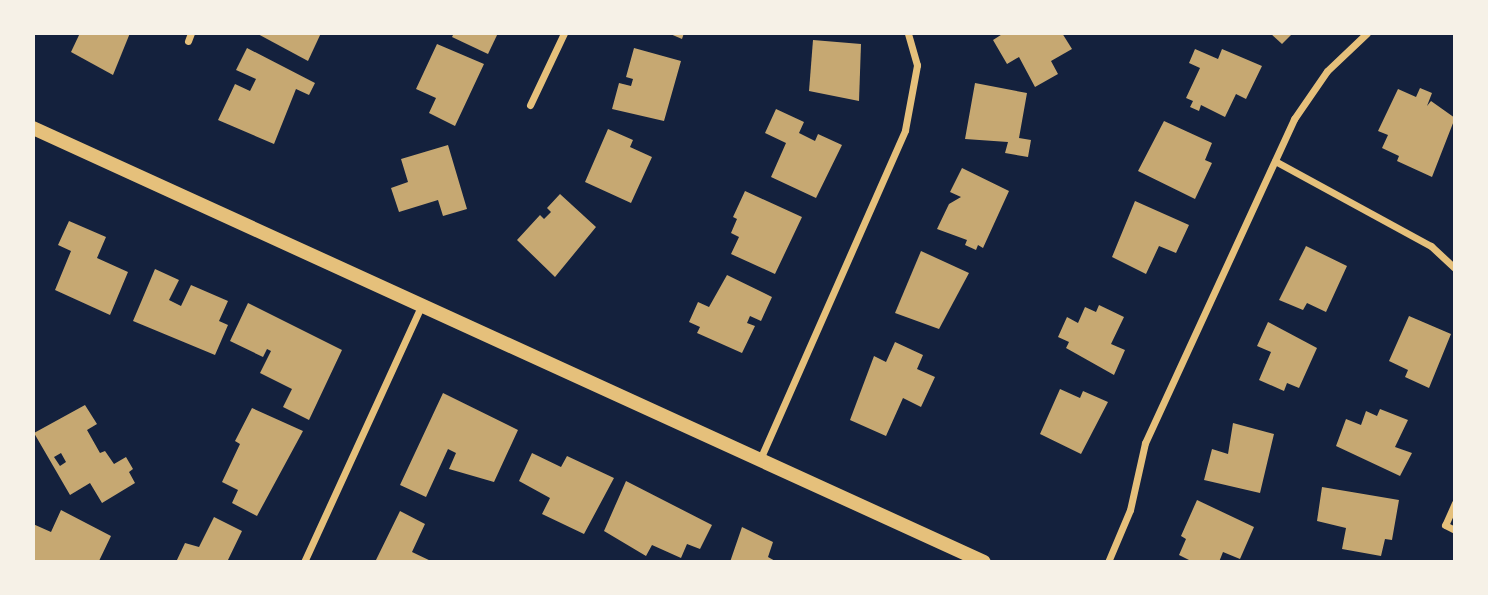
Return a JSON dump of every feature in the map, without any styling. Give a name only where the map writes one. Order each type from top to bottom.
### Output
[{"type":"main road","points":[[33,128],[761,457],[984,562]]},
{"type":"street","points":[[188,41],[191,33]]},
{"type":"street","points":[[530,106],[564,33]]},
{"type":"street","points":[[761,457],[905,130],[917,65],[908,33]]},
{"type":"street","points":[[1108,562],[1130,510],[1145,443],[1294,119],[1327,71],[1367,33]]},
{"type":"street","points":[[1275,161],[1431,246],[1455,268]]},
{"type":"street","points":[[304,562],[421,305]]},
{"type":"street","points":[[1455,503],[1445,525],[1455,530]]},
{"type":"building","points":[[80,33],[130,33],[113,75],[71,52]]},
{"type":"building","points":[[256,33],[321,33],[308,61]]},
{"type":"building","points":[[454,33],[498,33],[488,54],[452,37]]},
{"type":"building","points":[[668,33],[684,33],[682,39]]},
{"type":"building","points":[[1004,33],[1062,33],[1072,49],[1051,61],[1058,74],[1035,87],[1019,57],[1007,64],[993,40]]},
{"type":"building","points":[[1270,33],[1293,33],[1282,44]]},
{"type":"building","points":[[813,40],[861,44],[859,101],[809,91]]},
{"type":"building","points":[[437,44],[484,64],[455,126],[429,113],[436,98],[416,89]]},
{"type":"building","points":[[247,48],[315,83],[309,95],[296,89],[274,144],[218,120],[235,84],[250,91],[256,79],[236,70]]},
{"type":"building","points":[[634,48],[681,61],[664,121],[612,109],[619,83],[631,86],[633,79],[626,77]]},
{"type":"building","points":[[1195,49],[1218,59],[1222,49],[1262,66],[1246,99],[1236,94],[1225,117],[1201,105],[1199,111],[1190,107],[1193,101],[1186,98],[1200,68],[1189,63]]},
{"type":"building","points":[[975,83],[1027,93],[1019,138],[1031,140],[1028,157],[1005,153],[1008,142],[965,139]]},
{"type":"building","points":[[1420,88],[1432,93],[1427,106],[1431,101],[1455,118],[1432,177],[1397,161],[1399,156],[1382,148],[1388,135],[1378,131],[1398,89],[1416,97]]},
{"type":"building","points":[[776,109],[804,122],[799,133],[815,141],[818,134],[842,145],[816,198],[771,177],[786,143],[765,133]]},
{"type":"building","points":[[1164,121],[1212,143],[1205,160],[1212,163],[1195,199],[1138,171]]},
{"type":"building","points":[[608,129],[633,140],[630,147],[652,157],[631,203],[585,182]]},
{"type":"building","points":[[448,145],[467,209],[443,216],[438,200],[399,212],[391,188],[408,182],[401,159]]},
{"type":"building","points":[[962,168],[1009,191],[983,248],[978,245],[976,250],[965,245],[967,240],[937,229],[949,204],[961,197],[950,192]]},
{"type":"building","points":[[745,191],[802,217],[775,274],[731,254],[739,237],[731,233],[737,219],[733,217]]},
{"type":"building","points":[[560,194],[596,227],[555,277],[517,240],[540,215],[544,219],[551,212],[547,208]]},
{"type":"building","points":[[1135,201],[1189,225],[1176,253],[1159,246],[1146,274],[1112,257]]},
{"type":"building","points":[[69,221],[106,237],[97,258],[128,272],[110,315],[55,290],[71,251],[58,245]]},
{"type":"building","points":[[1306,246],[1347,266],[1326,312],[1307,303],[1303,310],[1279,300]]},
{"type":"building","points":[[921,251],[969,273],[939,329],[895,313]]},
{"type":"building","points":[[155,269],[179,280],[169,300],[181,306],[191,285],[228,301],[219,321],[228,325],[215,355],[133,321]]},
{"type":"building","points":[[727,275],[772,297],[761,321],[750,316],[747,323],[755,326],[742,353],[697,333],[700,327],[689,322],[698,302],[709,307]]},
{"type":"building","points":[[248,303],[342,350],[309,420],[283,407],[292,389],[260,373],[271,351],[267,349],[263,357],[230,341]]},
{"type":"building","points":[[1099,305],[1124,317],[1111,344],[1125,350],[1114,375],[1066,348],[1069,342],[1058,337],[1067,317],[1078,323],[1085,307],[1096,312]]},
{"type":"building","points":[[1409,316],[1451,334],[1429,388],[1405,377],[1408,370],[1389,361]]},
{"type":"building","points":[[1268,322],[1317,348],[1299,388],[1287,383],[1284,391],[1259,380],[1271,352],[1257,346]]},
{"type":"building","points":[[895,342],[923,355],[917,369],[935,377],[921,407],[903,398],[886,436],[850,420],[874,356],[886,362]]},
{"type":"building","points":[[1060,389],[1080,398],[1083,391],[1108,402],[1081,454],[1040,434]]},
{"type":"building","points":[[443,393],[518,430],[494,482],[449,469],[456,453],[448,449],[426,497],[400,485]]},
{"type":"building","points":[[85,405],[97,424],[87,430],[100,453],[105,451],[114,464],[126,457],[133,469],[129,472],[135,483],[102,503],[90,483],[70,495],[34,433]],"holes":[[[61,453],[66,462],[60,466],[54,457]]]},
{"type":"building","points":[[252,408],[303,431],[257,516],[232,503],[238,490],[222,482],[240,444],[235,441]]},
{"type":"building","points":[[1380,409],[1408,420],[1395,447],[1412,453],[1400,476],[1336,446],[1346,419],[1361,425],[1366,411],[1377,416]]},
{"type":"building","points":[[1233,423],[1274,434],[1260,493],[1204,480],[1212,449],[1228,454]]},
{"type":"building","points":[[532,453],[561,467],[567,456],[614,478],[584,534],[542,514],[550,498],[519,481]]},
{"type":"building","points":[[626,481],[712,525],[700,549],[687,544],[681,558],[652,545],[646,556],[604,531]]},
{"type":"building","points":[[1322,487],[1399,500],[1392,540],[1385,539],[1381,556],[1342,549],[1346,528],[1317,521]]},
{"type":"building","points":[[1197,500],[1254,527],[1240,559],[1223,552],[1219,562],[1193,562],[1179,555],[1186,539],[1181,536]]},
{"type":"building","points":[[61,510],[111,536],[99,561],[33,562],[33,524],[51,532]]},
{"type":"building","points":[[400,511],[425,524],[412,552],[433,562],[375,562]]},
{"type":"building","points":[[214,517],[242,531],[227,562],[176,562],[185,543],[199,547]]},
{"type":"building","points":[[742,527],[773,542],[768,557],[777,562],[730,562]]}]
